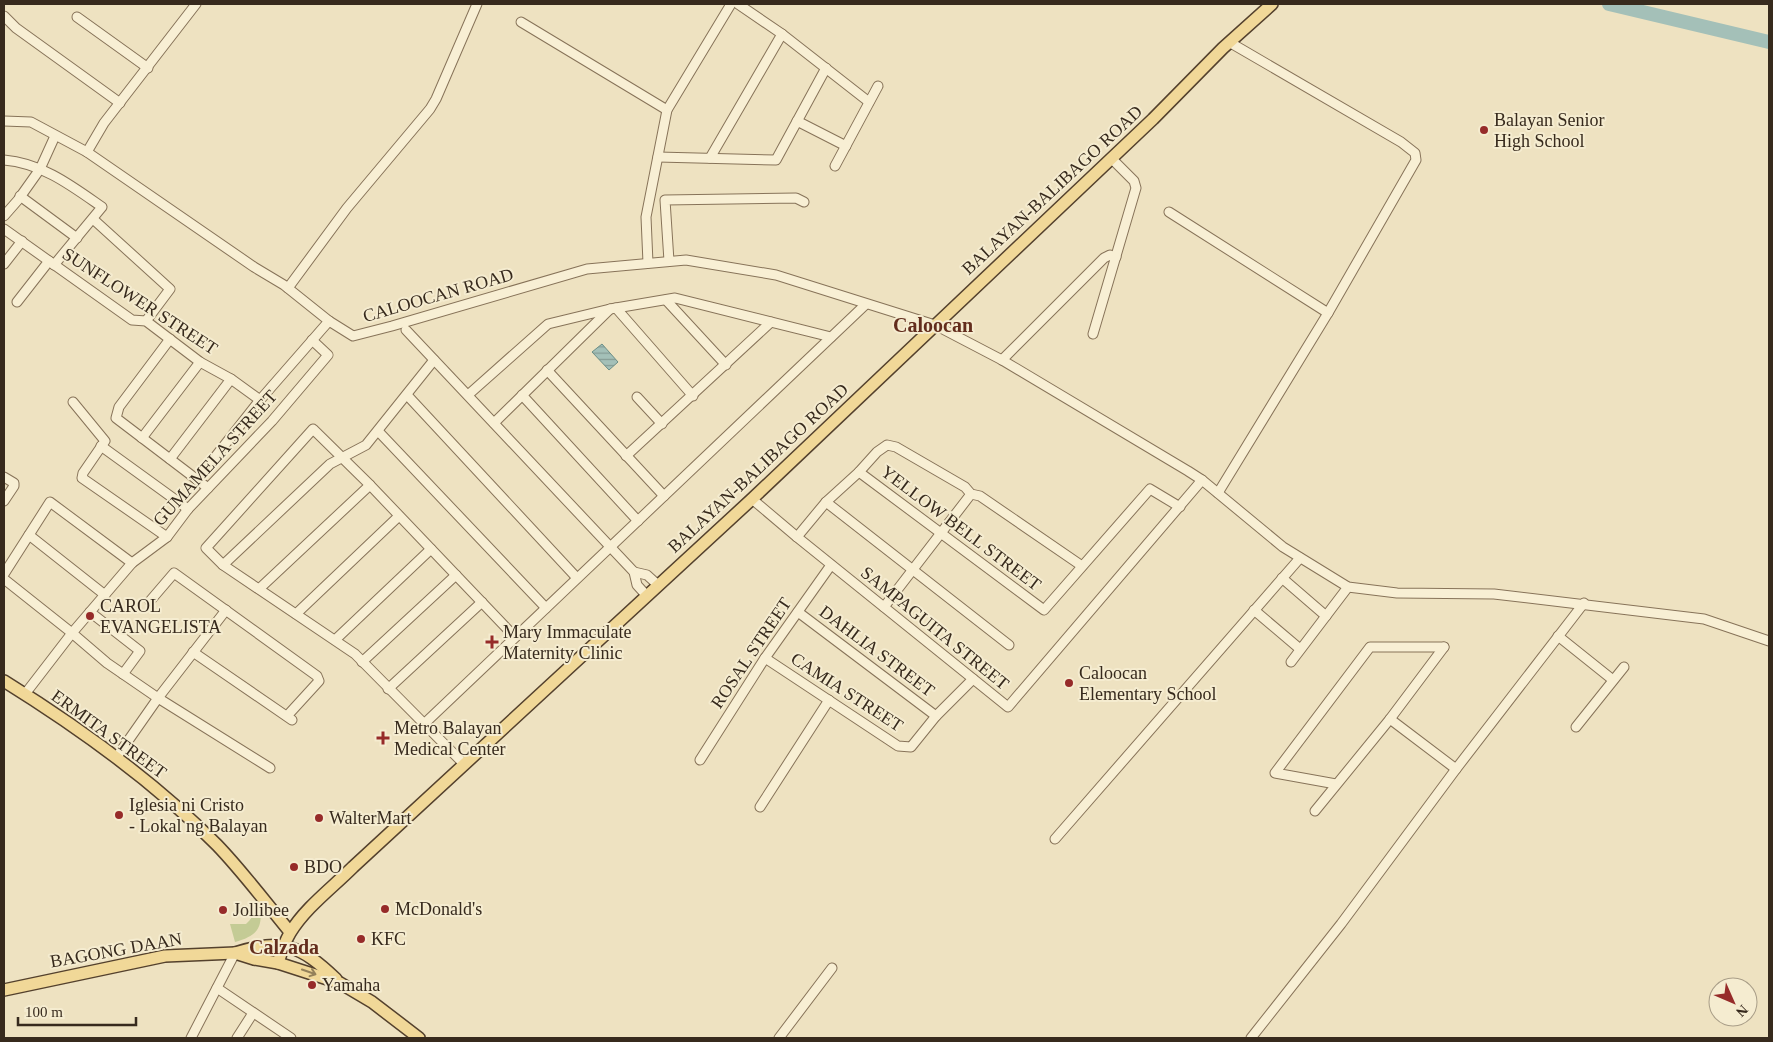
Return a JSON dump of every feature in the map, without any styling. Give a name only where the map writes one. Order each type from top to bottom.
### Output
[{"type":"main road","name":"BALAYAN-BALIBAGO ROAD","points":[[278,963],[290,932],[304,915],[464,764],[752,499],[1153,119],[1229,42],[1272,4]]},
{"type":"main road","name":"ERMITA STREET","points":[[4,681],[116,758],[161,793],[217,845],[248,879],[290,932]]},
{"type":"main road","name":"BAGONG DAAN","points":[[4,990],[165,956],[235,953],[259,946],[284,945]]},
{"type":"main road","points":[[284,945],[305,953],[316,960],[340,983],[372,1002],[419,1038]]},
{"type":"main road","name":"BAGONG DAAN","points":[[235,953],[254,959],[278,963],[340,983]]},
{"type":"street","points":[[87,152],[104,122],[196,4]]},
{"type":"street","points":[[288,288],[347,208],[430,109],[477,4]]},
{"type":"street","points":[[648,263],[646,218],[667,110],[731,4]]},
{"type":"street","points":[[738,4],[782,34],[869,102]]},
{"type":"street","points":[[4,16],[16,28],[120,103]]},
{"type":"street","points":[[77,17],[148,68]]},
{"type":"street","points":[[521,22],[667,110]]},
{"type":"street","points":[[710,158],[782,34]]},
{"type":"street","points":[[1218,493],[1328,313],[1416,160],[1415,153],[1400,142],[1229,42]]},
{"type":"street","points":[[658,157],[776,160],[826,68]]},
{"type":"street","points":[[835,166],[878,86]]},
{"type":"street","name":"CALOOCAN ROAD","points":[[4,121],[31,122],[87,152],[254,267],[288,288],[329,322],[353,336],[587,269],[686,260],[776,275],[935,324],[1002,360],[1202,480],[1284,547],[1348,587]]},
{"type":"street","points":[[797,121],[846,146]]},
{"type":"street","points":[[4,216],[40,169],[55,136]]},
{"type":"street","points":[[1093,334],[1136,188],[1134,181],[1111,158]]},
{"type":"street","points":[[4,160],[17,161],[55,175],[102,207],[77,238],[17,302]]},
{"type":"street","points":[[20,196],[77,238]]},
{"type":"street","points":[[669,262],[665,200],[796,198],[804,202]]},
{"type":"street","points":[[1169,212],[1328,313]]},
{"type":"street","points":[[93,219],[170,289],[146,321]]},
{"type":"street","name":"SUNFLOWER STREET","points":[[4,229],[132,320],[146,321],[200,362],[230,379],[260,400]]},
{"type":"street","points":[[4,264],[22,241]]},
{"type":"street","points":[[1002,360],[1104,258],[1110,255],[1116,257]]},
{"type":"street","points":[[468,395],[548,324],[613,309],[675,298],[831,337]]},
{"type":"street","points":[[666,300],[726,365]]},
{"type":"street","points":[[424,724],[865,305]]},
{"type":"street","points":[[494,423],[547,370],[613,309]]},
{"type":"street","points":[[613,309],[693,396]]},
{"type":"street","points":[[197,480],[260,400],[329,322]]},
{"type":"street","points":[[626,456],[771,322]]},
{"type":"street","points":[[406,330],[634,572],[637,585],[647,596]]},
{"type":"street","points":[[170,339],[118,408],[116,418],[208,488]]},
{"type":"street","name":"GUMAMELA STREET","points":[[25,694],[72,633],[132,563],[167,537],[188,509],[234,463],[272,421],[328,354],[312,340]]},
{"type":"street","points":[[223,565],[330,464],[366,445],[434,360]]},
{"type":"street","points":[[142,438],[200,362]]},
{"type":"street","points":[[547,370],[664,496]]},
{"type":"street","points":[[170,459],[230,379]]},
{"type":"street","points":[[407,395],[577,578]]},
{"type":"street","points":[[522,395],[638,521]]},
{"type":"street","points":[[637,397],[662,424]]},
{"type":"street","points":[[73,402],[104,441],[83,473],[82,478],[167,537]]},
{"type":"street","points":[[464,764],[355,654],[223,565],[206,548],[313,429],[370,485],[515,637]]},
{"type":"street","points":[[378,431],[546,608]]},
{"type":"street","points":[[797,537],[826,502],[859,472],[877,452],[887,445],[896,447],[965,487],[971,494],[980,496],[1082,566],[1150,489],[1180,507]]},
{"type":"street","points":[[101,446],[188,509]]},
{"type":"street","name":"YELLOW BELL STREET","points":[[859,472],[1044,610],[1082,566]]},
{"type":"street","points":[[4,476],[14,483],[14,486],[4,501]]},
{"type":"street","name":"SAMPAGUITA STREET","points":[[752,499],[1008,707],[1202,480]]},
{"type":"street","points":[[260,589],[370,485]]},
{"type":"street","points":[[884,607],[971,494]]},
{"type":"street","points":[[4,574],[50,502],[132,563]]},
{"type":"street","points":[[826,502],[1009,645]]},
{"type":"street","points":[[296,614],[399,516]]},
{"type":"street","points":[[29,535],[105,594]]},
{"type":"street","points":[[335,640],[431,549]]},
{"type":"street","points":[[1055,839],[1300,558]]},
{"type":"street","name":"ROSAL STREET","points":[[700,760],[765,658],[831,565]]},
{"type":"street","points":[[634,572],[647,575],[658,586]]},
{"type":"street","points":[[150,601],[174,573],[317,676],[319,680],[289,718],[193,652]]},
{"type":"street","points":[[362,662],[456,575]]},
{"type":"street","points":[[1282,578],[1326,616]]},
{"type":"street","points":[[4,579],[107,663],[158,698],[270,768]]},
{"type":"street","points":[[1291,662],[1348,587],[1396,592],[1494,594],[1584,603],[1704,619],[1769,641]]},
{"type":"street","points":[[388,689],[482,602]]},
{"type":"street","points":[[1251,1038],[1342,924],[1456,769],[1584,603]]},
{"type":"street","points":[[116,758],[158,698],[226,610]]},
{"type":"street","points":[[1254,610],[1300,649]]},
{"type":"street","points":[[90,612],[140,651],[123,674]]},
{"type":"street","name":"DAHLIA STREET","points":[[798,612],[936,716]]},
{"type":"street","points":[[1558,636],[1613,680]]},
{"type":"street","points":[[1315,811],[1390,719],[1444,647],[1370,647],[1275,773],[1336,784]]},
{"type":"street","name":"CAMIA STREET","points":[[765,658],[898,746],[911,747],[936,716],[973,679]]},
{"type":"street","points":[[1576,727],[1624,667]]},
{"type":"street","points":[[760,807],[829,700]]},
{"type":"street","points":[[1390,719],[1456,769]]},
{"type":"street","points":[[191,1038],[235,953]]},
{"type":"street","points":[[779,1038],[832,968]]},
{"type":"street","points":[[217,988],[290,1038]]},
{"type":"street","points":[[237,1038],[253,1013]]},
{"type":"green space","points":[[260,907],[261,914],[257,930],[249,937],[235,942],[230,924],[246,924]]},
{"type":"water","points":[[602,344],[618,362],[609,370],[592,352]]},
{"type":"waterway","points":[[1609,4],[1769,42]]},
{"type":"place","name":"Balayan Senior High School","points":[[1484,130]]},
{"type":"place","name":"CAROL EVANGELISTA","points":[[90,616]]},
{"type":"place","name":"Mary Immaculate Maternity Clinic","points":[[492,642]]},
{"type":"place","name":"Caloocan Elementary School","points":[[1069,683]]},
{"type":"place","name":"Metro Balayan Medical Center","points":[[383,738]]},
{"type":"place","name":"Iglesia ni Cristo - Lokal ng Balayan","points":[[119,815]]},
{"type":"place","name":"WalterMart","points":[[319,818]]},
{"type":"place","name":"BDO","points":[[294,867]]},
{"type":"place","name":"McDonald's","points":[[385,909]]},
{"type":"place","name":"Jollibee","points":[[223,910]]},
{"type":"place","name":"KFC","points":[[361,939]]},
{"type":"place","name":"Yamaha","points":[[312,985]]},
{"type":"district","name":"Caloocan","points":[[933,325]]},
{"type":"district","name":"Calzada","points":[[284,947]]}]
